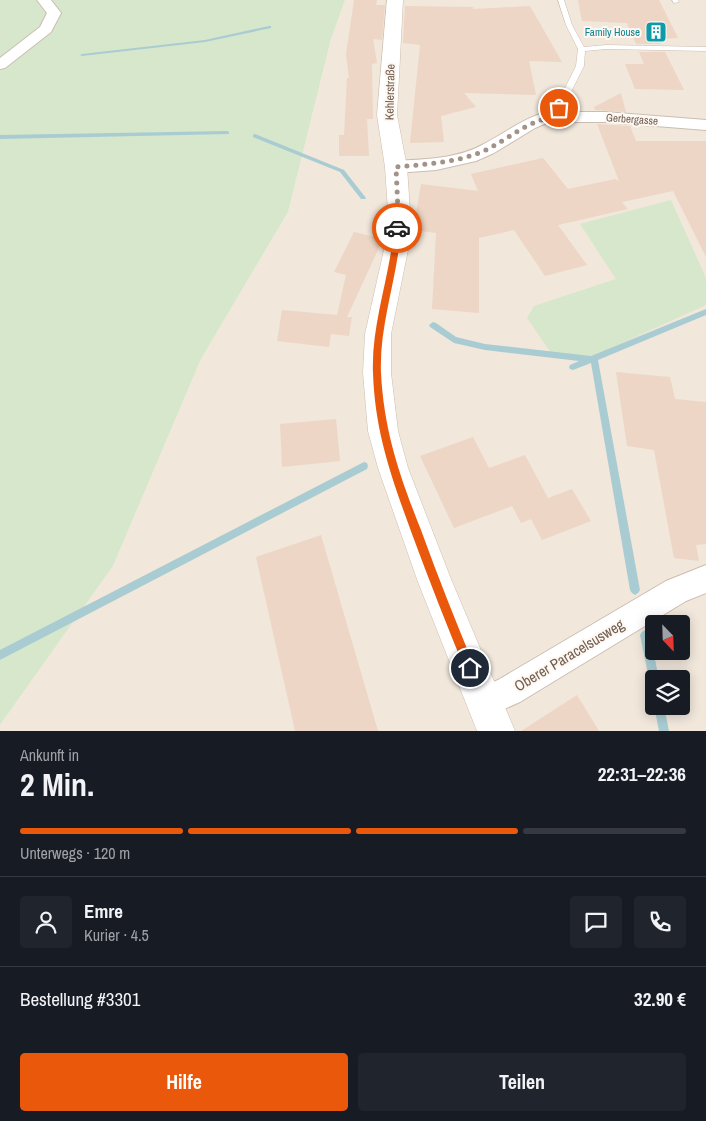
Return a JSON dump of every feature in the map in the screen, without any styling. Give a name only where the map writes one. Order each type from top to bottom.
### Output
[{"type":"street","points":[[0,65],[46,29],[54,13],[44,0]]},
{"type":"street","name":"Kehlerstraße","points":[[395,0],[387,115],[396,167],[398,211],[396,250],[378,334],[377,373],[383,432],[393,468],[435,582],[496,731]]},
{"type":"street","name":"Gerbergasse","points":[[396,167],[436,164],[470,157],[488,149],[529,124],[547,117],[605,116],[706,124]]},
{"type":"street","name":"Oberer Paracelsusweg","points":[[484,702],[509,691],[676,591],[706,579]]},
{"type":"lane","points":[[558,116],[559,108],[580,66],[582,49],[569,25],[561,0]]},
{"type":"lane","points":[[582,49],[706,49]]},
{"type":"shaded area","points":[[345,0],[706,0],[706,731],[0,731],[0,725],[113,566],[201,359],[288,212],[331,39]]},
{"type":"green space","points":[[0,0],[345,0],[331,39],[288,212],[201,359],[113,566],[0,725]]},
{"type":"green space","points":[[671,200],[706,278],[706,305],[600,353],[583,358],[554,357],[527,318],[534,306],[616,279],[580,224]]},
{"type":"building","points":[[354,0],[377,0],[376,5],[385,5],[382,40],[373,39],[377,63],[372,64],[373,119],[367,119],[369,156],[339,156],[339,135],[344,135],[347,78],[349,78],[346,54]]},
{"type":"building","points":[[578,0],[659,0],[678,38],[658,39],[661,44],[636,44],[627,23],[582,21]]},
{"type":"building","points":[[405,6],[473,7],[473,9],[530,6],[562,62],[529,61],[536,95],[464,93],[476,107],[441,116],[444,142],[410,143],[420,45],[403,43]]},
{"type":"building","points":[[639,52],[665,52],[684,90],[635,89],[625,64],[644,64]]},
{"type":"building","points":[[621,93],[626,112],[595,110],[594,107]]},
{"type":"building","points":[[597,124],[630,126],[636,141],[706,141],[706,257],[673,191],[622,202],[628,209],[558,225],[587,265],[545,276],[514,230],[479,238],[479,313],[432,309],[436,233],[413,230],[421,184],[478,191],[471,174],[543,158],[568,189],[615,179],[619,181]]},
{"type":"building","points":[[354,232],[383,239],[347,317],[352,317],[349,336],[331,334],[329,347],[277,341],[282,310],[337,315],[346,275],[334,272]]},
{"type":"building","points":[[616,372],[670,377],[675,399],[706,402],[706,544],[696,545],[699,561],[674,558],[654,450],[627,446]]},
{"type":"building","points":[[336,419],[340,461],[282,467],[280,424]]},
{"type":"building","points":[[473,437],[489,468],[525,455],[548,498],[572,489],[591,521],[542,540],[531,519],[521,523],[512,506],[454,528],[420,456]]},
{"type":"building","points":[[321,535],[378,731],[295,731],[256,557]]},
{"type":"building","points":[[577,695],[599,731],[521,731]]},
{"type":"waterway","points":[[82,55],[205,41],[269,27]]},
{"type":"waterway","points":[[0,137],[227,133]]},
{"type":"waterway","points":[[255,136],[342,171],[363,198]]},
{"type":"waterway","points":[[591,360],[706,312]]},
{"type":"waterway","points":[[433,325],[454,340],[485,347],[591,360]]},
{"type":"waterway","points":[[573,367],[591,360]]},
{"type":"waterway","points":[[591,360],[594,360],[635,590]]},
{"type":"waterway","points":[[0,655],[364,466]]},
{"type":"waterway","points":[[650,660],[652,670]]},
{"type":"waterway","points":[[661,715],[664,731]]},
{"type":"way so far","points":[[397,228],[396,167],[436,164],[470,157],[488,149],[529,124],[547,117],[558,116],[559,108]]},
{"type":"place","name":"Family House","points":[[656,32]]},
{"type":"route","points":[[397,228],[396,250],[378,334],[377,373],[383,432],[393,468],[435,582],[470,668]]}]
